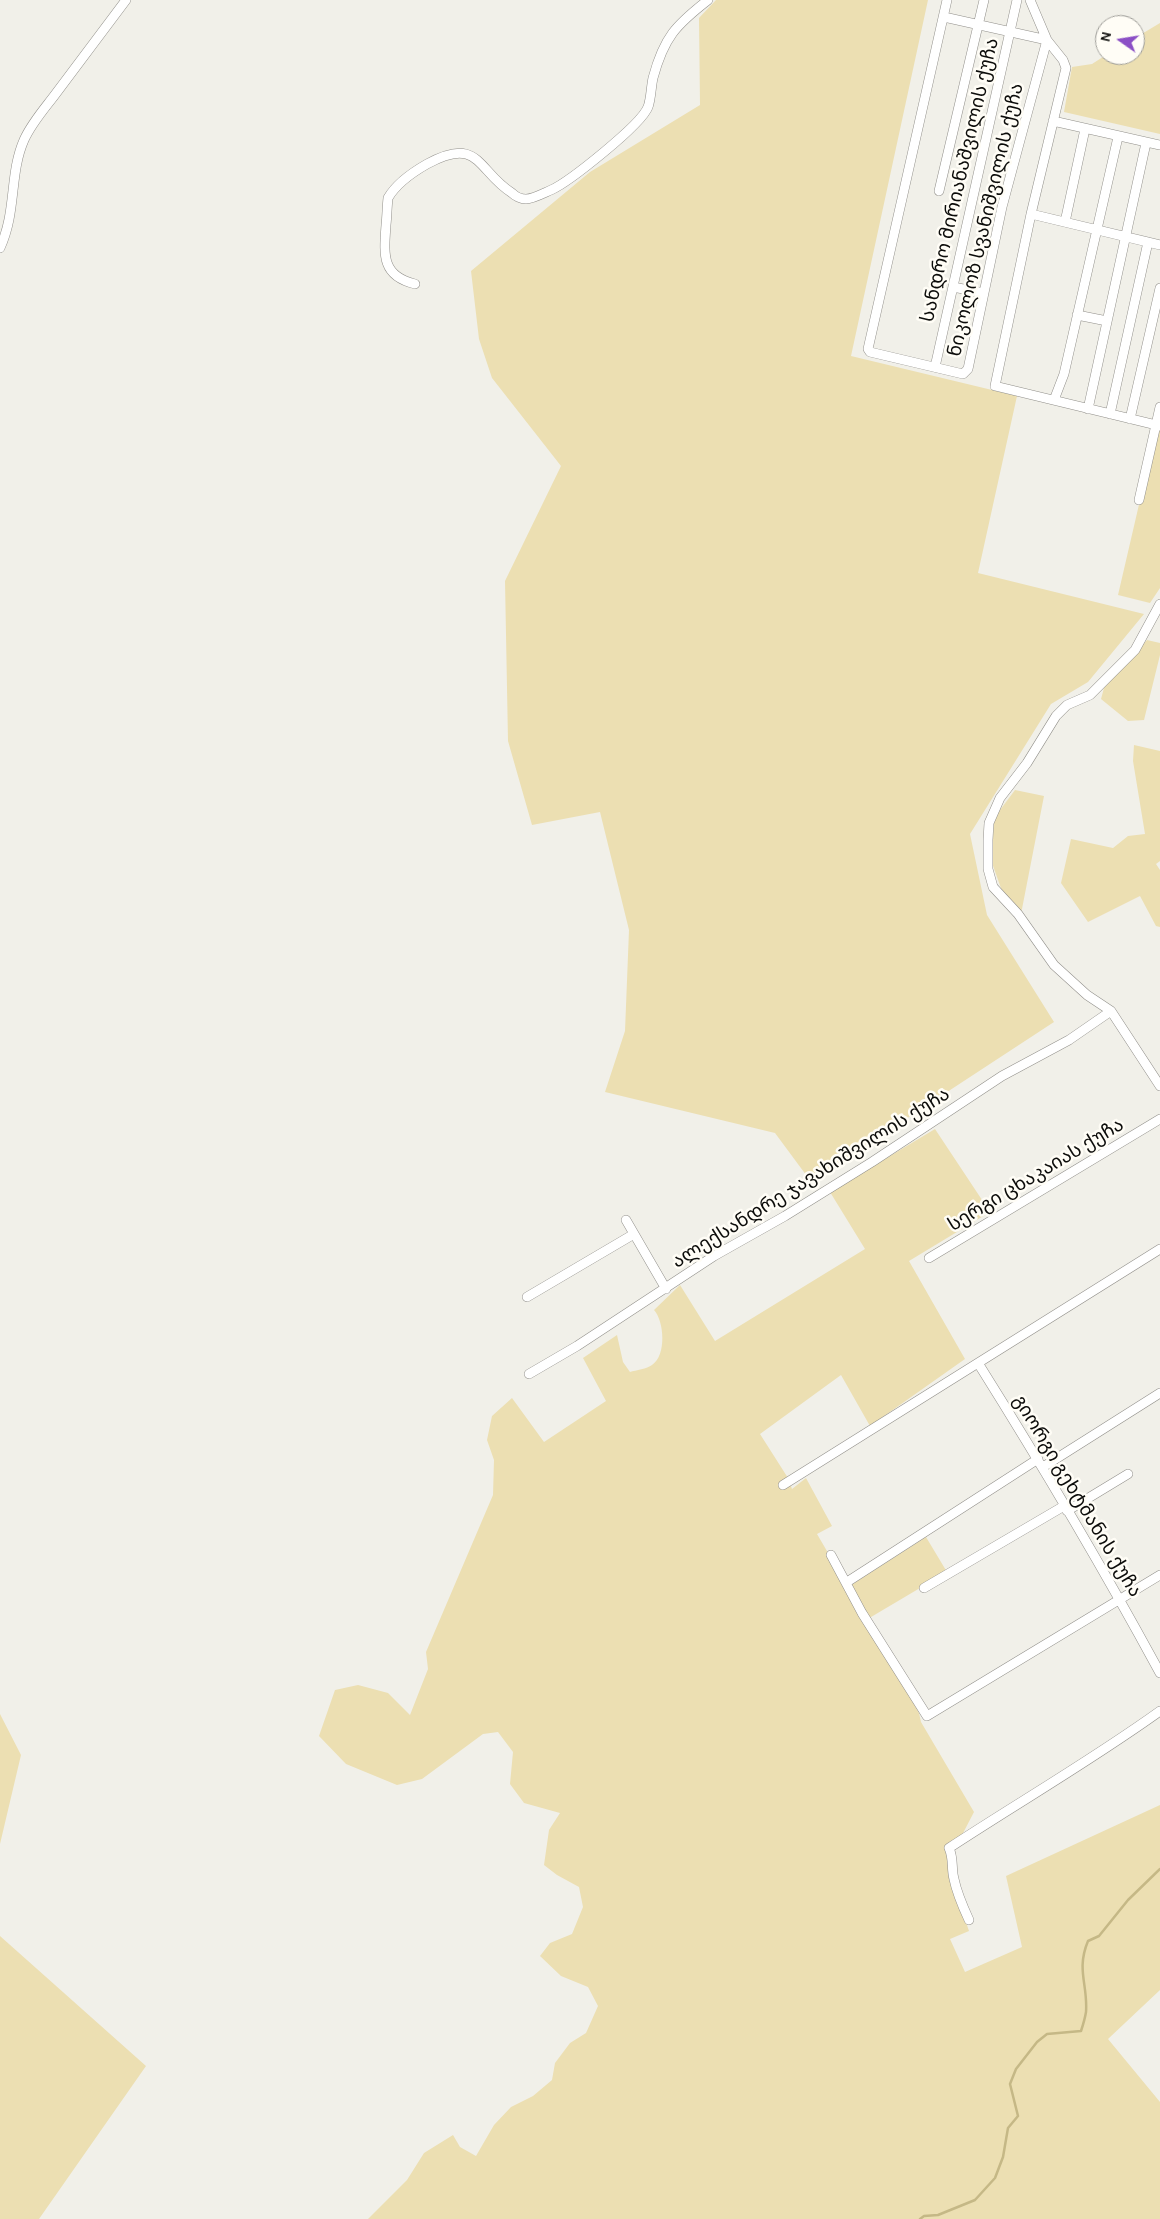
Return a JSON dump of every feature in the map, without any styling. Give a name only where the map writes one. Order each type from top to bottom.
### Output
[{"type":"street","points":[[0,248],[7,231],[13,205],[19,154],[25,138],[33,124],[126,0]]},
{"type":"street","points":[[414,284],[402,281],[395,275],[390,270],[385,258],[388,198],[392,191],[424,166],[454,152],[466,154],[474,158],[508,191],[516,196],[526,199],[553,189],[582,169],[639,121],[648,107],[656,67],[666,40],[681,21],[708,0]]},
{"type":"street","points":[[947,0],[944,17],[1046,40]]},
{"type":"street","points":[[939,191],[984,0]]},
{"type":"street","name":"სანდრო მირიანაშვილის ქუჩა","points":[[935,367],[1017,0]]},
{"type":"street","points":[[1030,0],[1046,40],[1063,60],[1066,68],[1031,214],[995,386],[1158,426]]},
{"type":"street","name":"ნიკოლოზ სვანიშვილის ქუჩა","points":[[944,17],[868,343],[870,352],[963,374],[966,373],[1002,207],[1046,40]]},
{"type":"street","points":[[1053,121],[1160,145]]},
{"type":"street","points":[[1065,222],[1085,129]]},
{"type":"street","points":[[1054,400],[1064,374],[1118,137]]},
{"type":"street","points":[[1088,409],[1146,143]]},
{"type":"street","points":[[1031,214],[1160,245]]},
{"type":"street","points":[[1110,414],[1148,242]]},
{"type":"street","points":[[953,287],[984,294]]},
{"type":"street","points":[[1130,419],[1160,288]]},
{"type":"street","points":[[1077,315],[1107,321]]},
{"type":"street","points":[[1139,500],[1158,426],[1160,407]]},
{"type":"street","points":[[1160,604],[1135,650],[1090,695],[1065,703],[1027,762],[1000,798],[988,823],[988,868],[993,887],[1018,914],[1054,965],[1087,995],[1111,1011],[1160,1086]]},
{"type":"street","name":"ალექსანდრე ჯავახიშვილის ქუჩა","points":[[529,1374],[666,1289],[714,1256],[785,1216],[872,1162],[1002,1076],[1069,1040],[1111,1011]]},
{"type":"street","name":"სერგი ცხაკაიას ქუჩა","points":[[929,1258],[1160,1119]]},
{"type":"street","points":[[626,1220],[666,1289]]},
{"type":"street","points":[[527,1297],[634,1234]]},
{"type":"street","points":[[784,1485],[1160,1249]]},
{"type":"street","name":"გიორგი გეხტმანის ქუჩა","points":[[978,1363],[1041,1463],[1121,1600],[1160,1674]]},
{"type":"street","points":[[847,1582],[1041,1463],[1160,1393]]},
{"type":"street","points":[[924,1588],[1128,1474]]},
{"type":"street","points":[[831,1555],[862,1613],[927,1716],[1160,1575]]},
{"type":"street","points":[[969,1920],[960,1901],[953,1878],[954,1858],[949,1848],[1024,1799],[1108,1748],[1160,1711]]},
{"type":"shaded area","points":[[716,0],[928,0],[851,356],[1017,396],[978,573],[1144,614],[1088,682],[1051,704],[970,834],[987,915],[1054,1022],[812,1183],[775,1133],[605,1092],[625,1031],[629,930],[600,812],[532,825],[508,741],[505,581],[561,466],[492,378],[479,339],[471,271],[590,172],[700,105],[699,18]]},
{"type":"shaded area","points":[[1160,23],[1160,134],[1064,112],[1072,67],[1095,62],[1095,65],[1145,65],[1145,32]]},
{"type":"shaded area","points":[[1160,414],[1160,588],[1150,603],[1118,595]]},
{"type":"shaded area","points":[[1147,640],[1160,643],[1160,655],[1144,720],[1128,721],[1101,699],[1104,688]]},
{"type":"shaded area","points":[[1134,745],[1160,751],[1160,861],[1156,864],[1160,870],[1160,927],[1156,926],[1140,896],[1088,922],[1061,883],[1071,839],[1113,848],[1128,836],[1145,834],[1133,761]]},
{"type":"shaded area","points":[[1015,790],[1044,796],[1021,914],[1002,891],[992,863],[994,818]]},
{"type":"shaded area","points":[[935,1129],[990,1212],[909,1261],[965,1359],[870,1426],[841,1375],[760,1434],[788,1478],[792,1489],[806,1478],[832,1526],[817,1534],[848,1587],[926,1537],[947,1572],[866,1620],[919,1713],[921,1722],[974,1812],[948,1862],[953,1885],[969,1931],[950,1939],[965,1972],[1022,1947],[1006,1876],[1160,1805],[1160,1990],[1108,2039],[1160,2102],[1160,2219],[368,2219],[407,2180],[424,2153],[453,2135],[460,2147],[476,2156],[494,2125],[511,2107],[533,2096],[552,2080],[555,2063],[570,2043],[586,2033],[598,2006],[588,1987],[561,1976],[540,1956],[550,1943],[572,1934],[583,1907],[579,1887],[557,1875],[544,1865],[549,1830],[560,1813],[524,1803],[510,1784],[513,1752],[498,1732],[483,1734],[422,1779],[397,1785],[346,1764],[319,1736],[335,1690],[358,1685],[388,1693],[410,1715],[428,1669],[426,1652],[493,1495],[494,1460],[487,1440],[492,1416],[512,1398],[544,1442],[606,1401],[583,1358],[617,1335],[623,1362],[630,1372],[647,1368],[657,1360],[662,1346],[662,1330],[654,1310],[680,1285],[715,1341],[865,1249],[830,1192]]},
{"type":"shaded area","points":[[0,1714],[21,1755],[0,1844]]},
{"type":"shaded area","points":[[0,1936],[146,2066],[39,2219],[0,2219]]},
{"type":"waterway","points":[[920,2219],[924,2216],[938,2215],[975,2200],[995,2178],[1003,2157],[1008,2128],[1018,2116],[1010,2084],[1016,2069],[1037,2042],[1047,2034],[1081,2031],[1086,2012],[1083,1960],[1088,1941],[1099,1936],[1128,1900],[1160,1869]]}]
